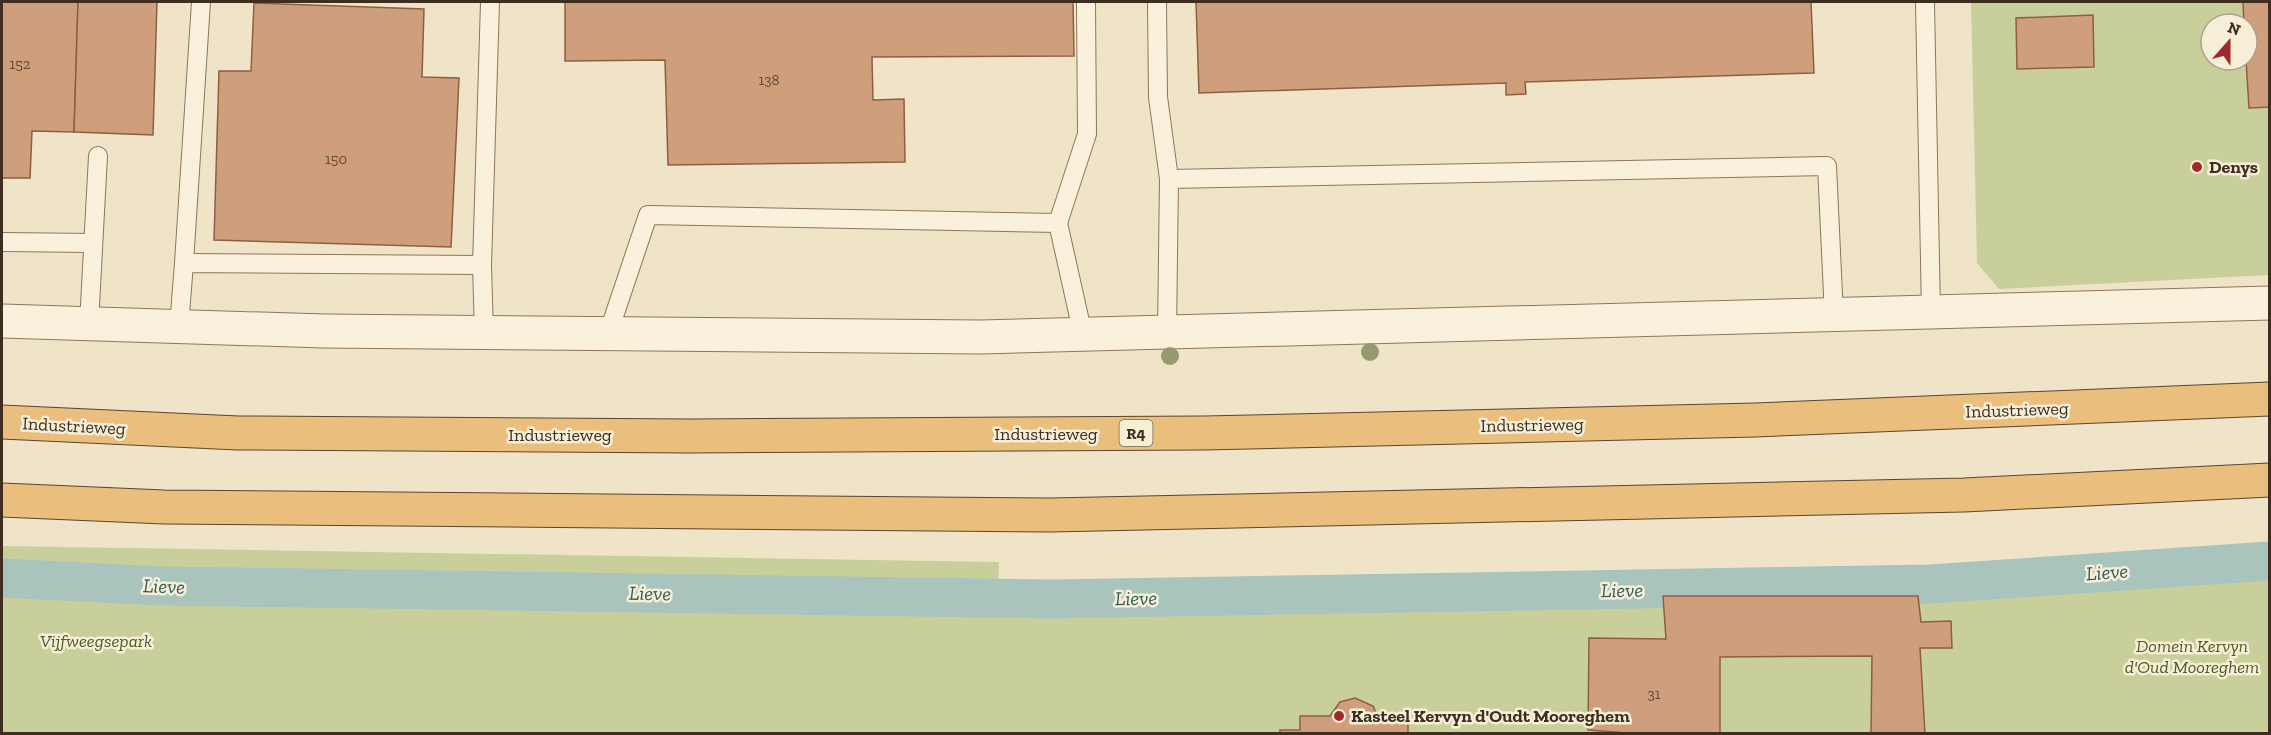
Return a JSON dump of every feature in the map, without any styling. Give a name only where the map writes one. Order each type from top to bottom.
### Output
[{"type":"highway","name":"Industrieweg","points":[[2,422],[250,433],[690,436],[1192,433],[1755,420],[2270,399]]},
{"type":"highway","points":[[2,500],[164,507],[1051,515],[1964,495],[2270,480]]},
{"type":"street","points":[[2,321],[484,333],[970,337],[2270,303]]},
{"type":"lane","points":[[179,327],[201,2]]},
{"type":"lane","points":[[484,333],[482,265],[489,2]]},
{"type":"lane","points":[[1083,335],[1058,223],[1087,134],[1086,2]]},
{"type":"lane","points":[[1157,2],[1158,97],[1169,179],[1167,333]]},
{"type":"lane","points":[[1924,2],[1931,313]]},
{"type":"lane","points":[[89,324],[98,156]]},
{"type":"lane","points":[[1169,179],[1827,165],[1834,316]]},
{"type":"lane","points":[[608,334],[648,215],[1058,223]]},
{"type":"lane","points":[[2,242],[93,243]]},
{"type":"lane","points":[[184,263],[482,265]]},
{"type":"green space","points":[[1971,2],[2269,2],[2269,275],[1999,289],[1977,263]]},
{"type":"green space","points":[[2,546],[999,562],[997,613],[1170,614],[1923,599],[2269,575],[2269,733],[2,734]]},
{"type":"building","points":[[2,2],[78,2],[74,132],[32,131],[30,178],[2,178]]},
{"type":"building","points":[[78,2],[157,2],[153,135],[74,132]]},
{"type":"building","points":[[565,2],[1073,2],[1074,56],[872,57],[873,100],[904,99],[905,162],[668,165],[665,60],[565,61]]},
{"type":"building","points":[[1196,2],[1811,2],[1814,73],[1525,82],[1526,94],[1506,95],[1506,83],[1199,93]]},
{"type":"building","points":[[2243,2],[2270,2],[2270,107],[2249,108],[2247,72],[2259,72],[2259,12],[2243,12]]},
{"type":"building","points":[[254,3],[424,9],[422,77],[459,78],[451,247],[214,240],[219,71],[251,71]]},
{"type":"building","points":[[2093,15],[2094,67],[2017,69],[2016,18]]},
{"type":"building","points":[[1663,596],[1918,596],[1921,622],[1951,621],[1952,648],[1920,648],[1925,734],[1871,734],[1872,656],[1720,657],[1720,734],[1640,734],[1588,730],[1589,638],[1666,639]]},
{"type":"building","name":"Kasteel Kervyn d'Oudt Mooreghem","points":[[1355,698],[1373,706],[1378,717],[1408,716],[1408,734],[1280,734],[1280,730],[1300,730],[1300,716],[1330,716],[1340,702]]},
{"type":"waterway","name":"Lieve","points":[[2,578],[162,586],[1051,599],[1931,584],[2270,561]]},
{"type":"place","name":"Denys","points":[[2197,167]]},
{"type":"place","name":"Kasteel Kervyn d'Oudt Mooreghem","points":[[1339,716]]},
{"type":"park label","name":"Vijfweegsepark","points":[[96,641]]},
{"type":"park label","name":"Domein Kervyn d'Oud Mooreghem","points":[[2192,656]]}]
